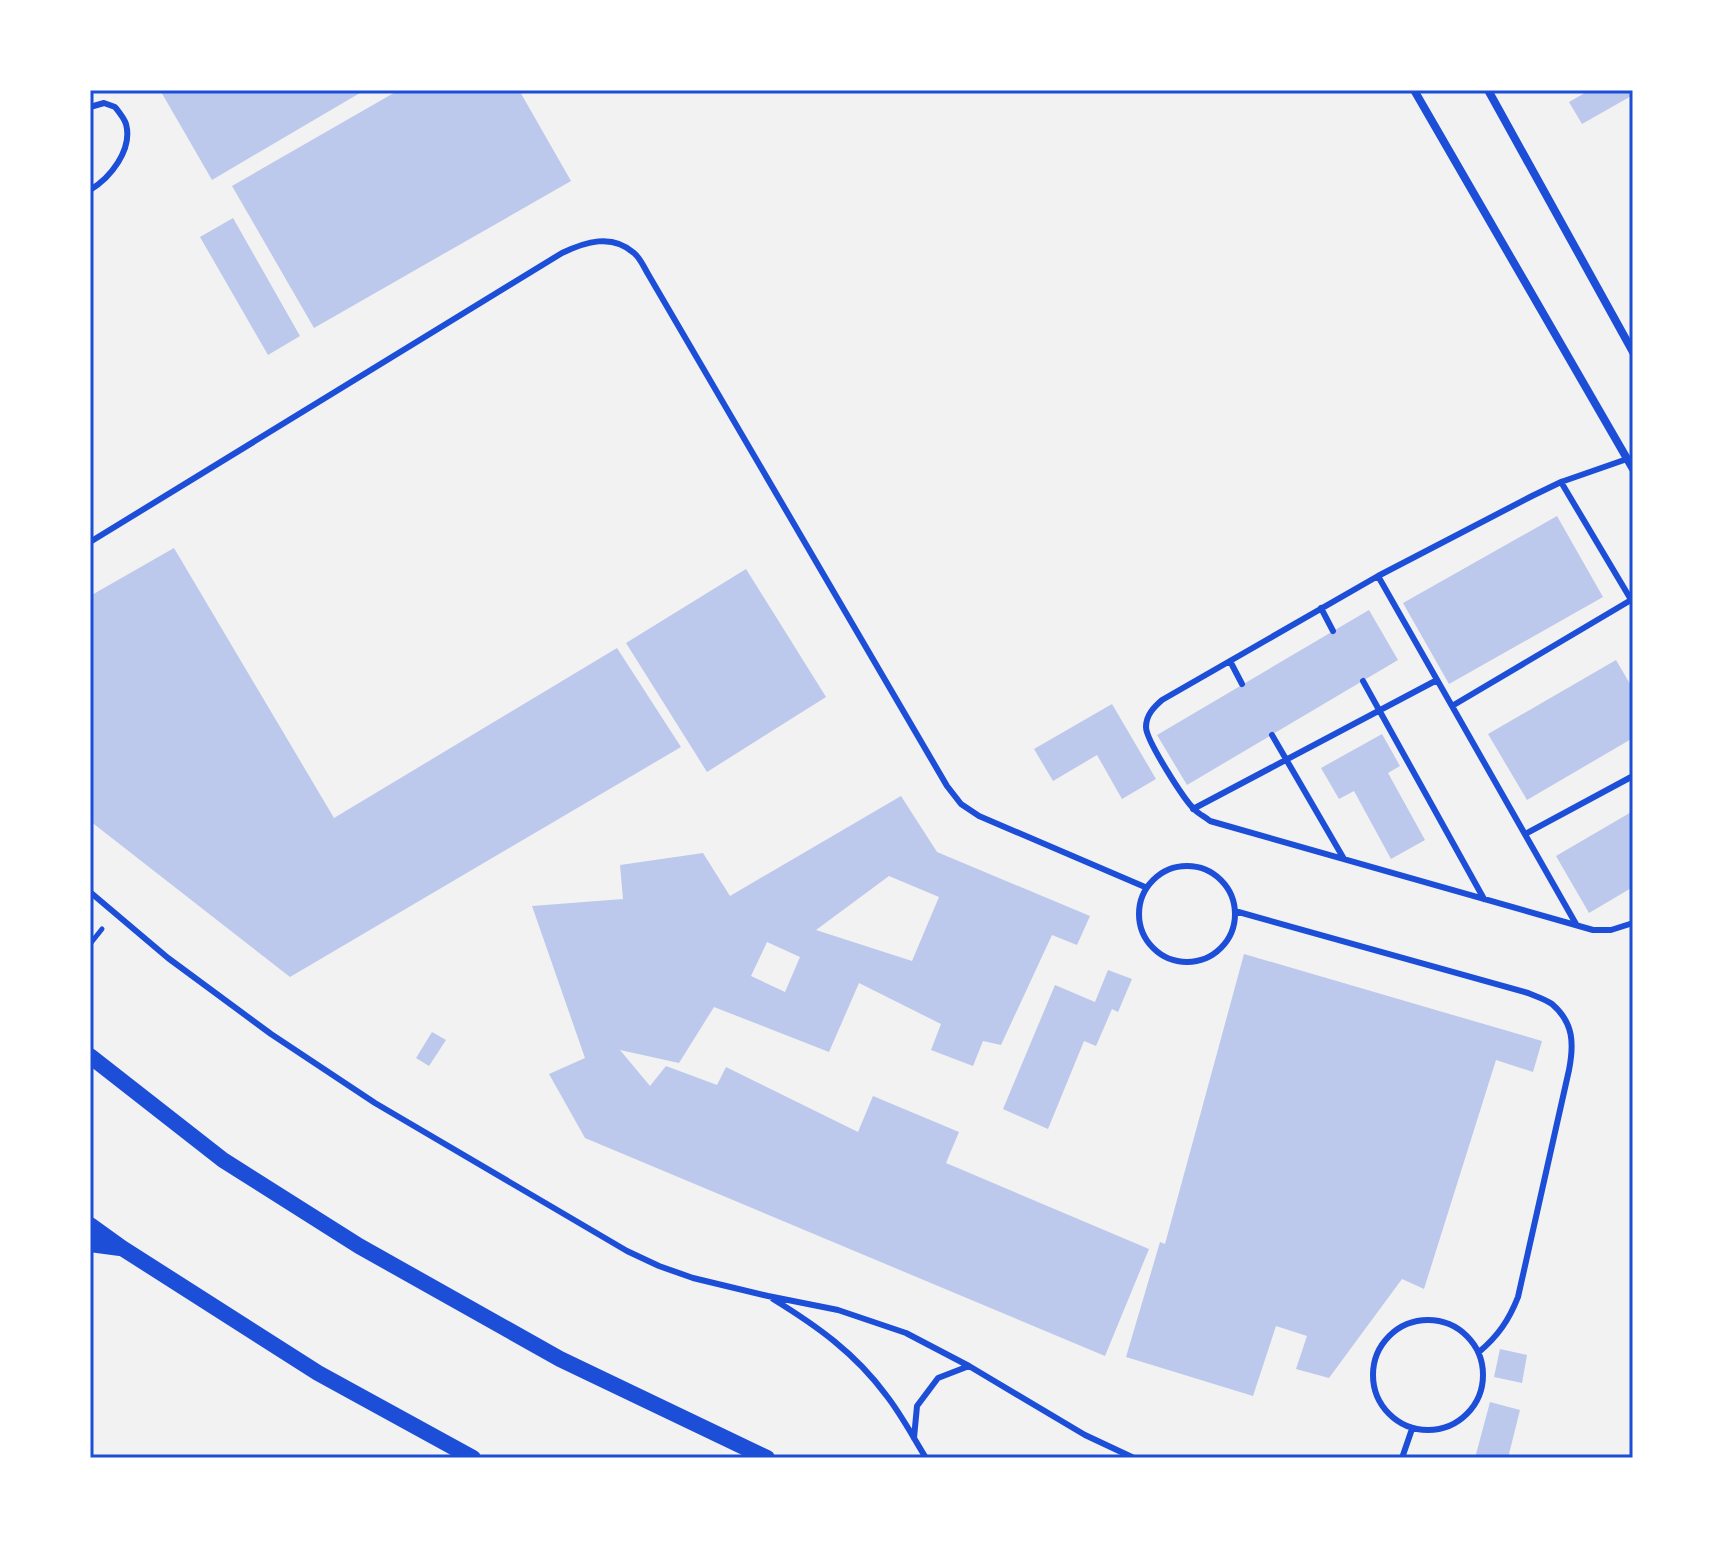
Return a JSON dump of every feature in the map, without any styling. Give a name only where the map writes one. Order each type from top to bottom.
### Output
[{"type":"main road","points":[[90,1056],[223,1160],[359,1246],[560,1359],[767,1458]]},
{"type":"main road","points":[[90,1225],[318,1373],[473,1458]]},
{"type":"main road","points":[[90,1244],[122,1248]]},
{"type":"street","points":[[1414,90],[1633,469]]},
{"type":"street","points":[[1488,90],[1633,352]]},
{"type":"lane","points":[[90,107],[104,103],[115,107],[125,121],[128,135],[114,170],[90,190]]},
{"type":"lane","points":[[90,542],[562,253],[582,243],[601,240],[617,243],[634,253],[648,274],[947,786],[961,804],[979,816],[1145,887]]},
{"type":"lane","points":[[1627,459],[1561,482],[1378,576],[1162,700],[1150,711],[1146,727],[1151,742],[1181,792],[1193,809],[1210,821],[1593,930],[1611,930],[1633,923]]},
{"type":"lane","points":[[1452,706],[1632,601],[1561,482]]},
{"type":"lane","points":[[1378,576],[1577,925]]},
{"type":"lane","points":[[1321,608],[1333,631]]},
{"type":"lane","points":[[1230,661],[1242,684]]},
{"type":"lane","points":[[1193,809],[1437,680]]},
{"type":"lane","points":[[1363,681],[1484,899]]},
{"type":"lane","points":[[1272,735],[1344,859]]},
{"type":"lane","points":[[1525,834],[1633,776]]},
{"type":"lane","points":[[1186,865],[1210,871],[1228,888],[1235,911],[1231,933],[1218,951],[1197,961],[1174,961],[1154,950],[1141,931],[1138,909],[1145,887],[1163,871],[1186,865]]},
{"type":"lane","points":[[90,892],[168,958],[271,1034],[375,1103],[627,1251],[693,1278],[838,1310],[906,1333],[969,1366],[1085,1435],[1134,1458]]},
{"type":"lane","points":[[1235,911],[1528,993],[1550,1003],[1566,1022],[1573,1046],[1569,1070],[1518,1297],[1503,1328],[1479,1352]]},
{"type":"lane","points":[[768,1296],[812,1323],[853,1356],[887,1395],[926,1458]]},
{"type":"lane","points":[[1425,1320],[1447,1323],[1466,1334],[1479,1352],[1484,1372],[1481,1394],[1471,1412],[1454,1425],[1433,1431],[1412,1429],[1392,1418],[1379,1401],[1373,1380],[1375,1357],[1386,1338],[1404,1325],[1425,1320]]},
{"type":"lane","points":[[914,1440],[917,1406],[938,1378],[969,1366]]},
{"type":"lane","points":[[1402,1458],[1412,1429]]},
{"type":"building","points":[[160,90],[365,90],[212,180]]},
{"type":"building","points":[[399,90],[519,90],[571,181],[314,328],[232,186]]},
{"type":"building","points":[[1590,90],[1633,90],[1633,95],[1582,124],[1569,102]]},
{"type":"building","points":[[233,218],[300,336],[268,355],[200,237]]},
{"type":"building","points":[[1557,516],[1603,597],[1449,684],[1403,603]]},
{"type":"building","points":[[174,548],[334,818],[617,648],[681,747],[290,977],[90,821],[90,596]]},
{"type":"building","points":[[746,569],[826,697],[707,772],[626,643]]},
{"type":"building","points":[[1369,610],[1398,660],[1187,785],[1157,735]]},
{"type":"building","points":[[1616,660],[1633,689],[1633,738],[1527,800],[1488,734]]},
{"type":"building","points":[[1112,704],[1156,779],[1122,799],[1097,755],[1053,781],[1034,749]]},
{"type":"building","points":[[1382,734],[1400,766],[1388,773],[1425,840],[1391,859],[1354,791],[1339,799],[1321,768]]},
{"type":"building","points":[[901,796],[937,852],[1090,916],[1077,945],[1052,935],[1001,1045],[983,1041],[973,1066],[931,1050],[941,1024],[859,983],[829,1052],[714,1007],[679,1063],[620,1050],[650,1086],[666,1066],[717,1085],[726,1067],[858,1132],[873,1096],[959,1132],[946,1163],[1149,1249],[1105,1356],[585,1138],[549,1074],[585,1058],[532,906],[623,899],[620,865],[703,853],[730,896]],"holes":[[[889,876],[939,897],[912,961],[816,930]],[[767,942],[800,957],[785,992],[751,976]]]},
{"type":"building","points":[[1633,811],[1633,887],[1589,913],[1556,856]]},
{"type":"building","points":[[1244,954],[1542,1041],[1533,1072],[1496,1060],[1424,1289],[1402,1279],[1329,1378],[1296,1369],[1307,1336],[1276,1326],[1253,1396],[1126,1357],[1160,1242],[1165,1244]]},
{"type":"building","points":[[1108,970],[1132,979],[1118,1012],[1112,1009],[1096,1046],[1084,1041],[1048,1129],[1003,1109],[1055,985],[1095,1002]]},
{"type":"building","points":[[432,1032],[446,1040],[429,1066],[416,1058]]},
{"type":"building","points":[[1500,1349],[1527,1355],[1522,1383],[1494,1377]]},
{"type":"building","points":[[1490,1402],[1520,1410],[1508,1458],[1475,1458]]}]
